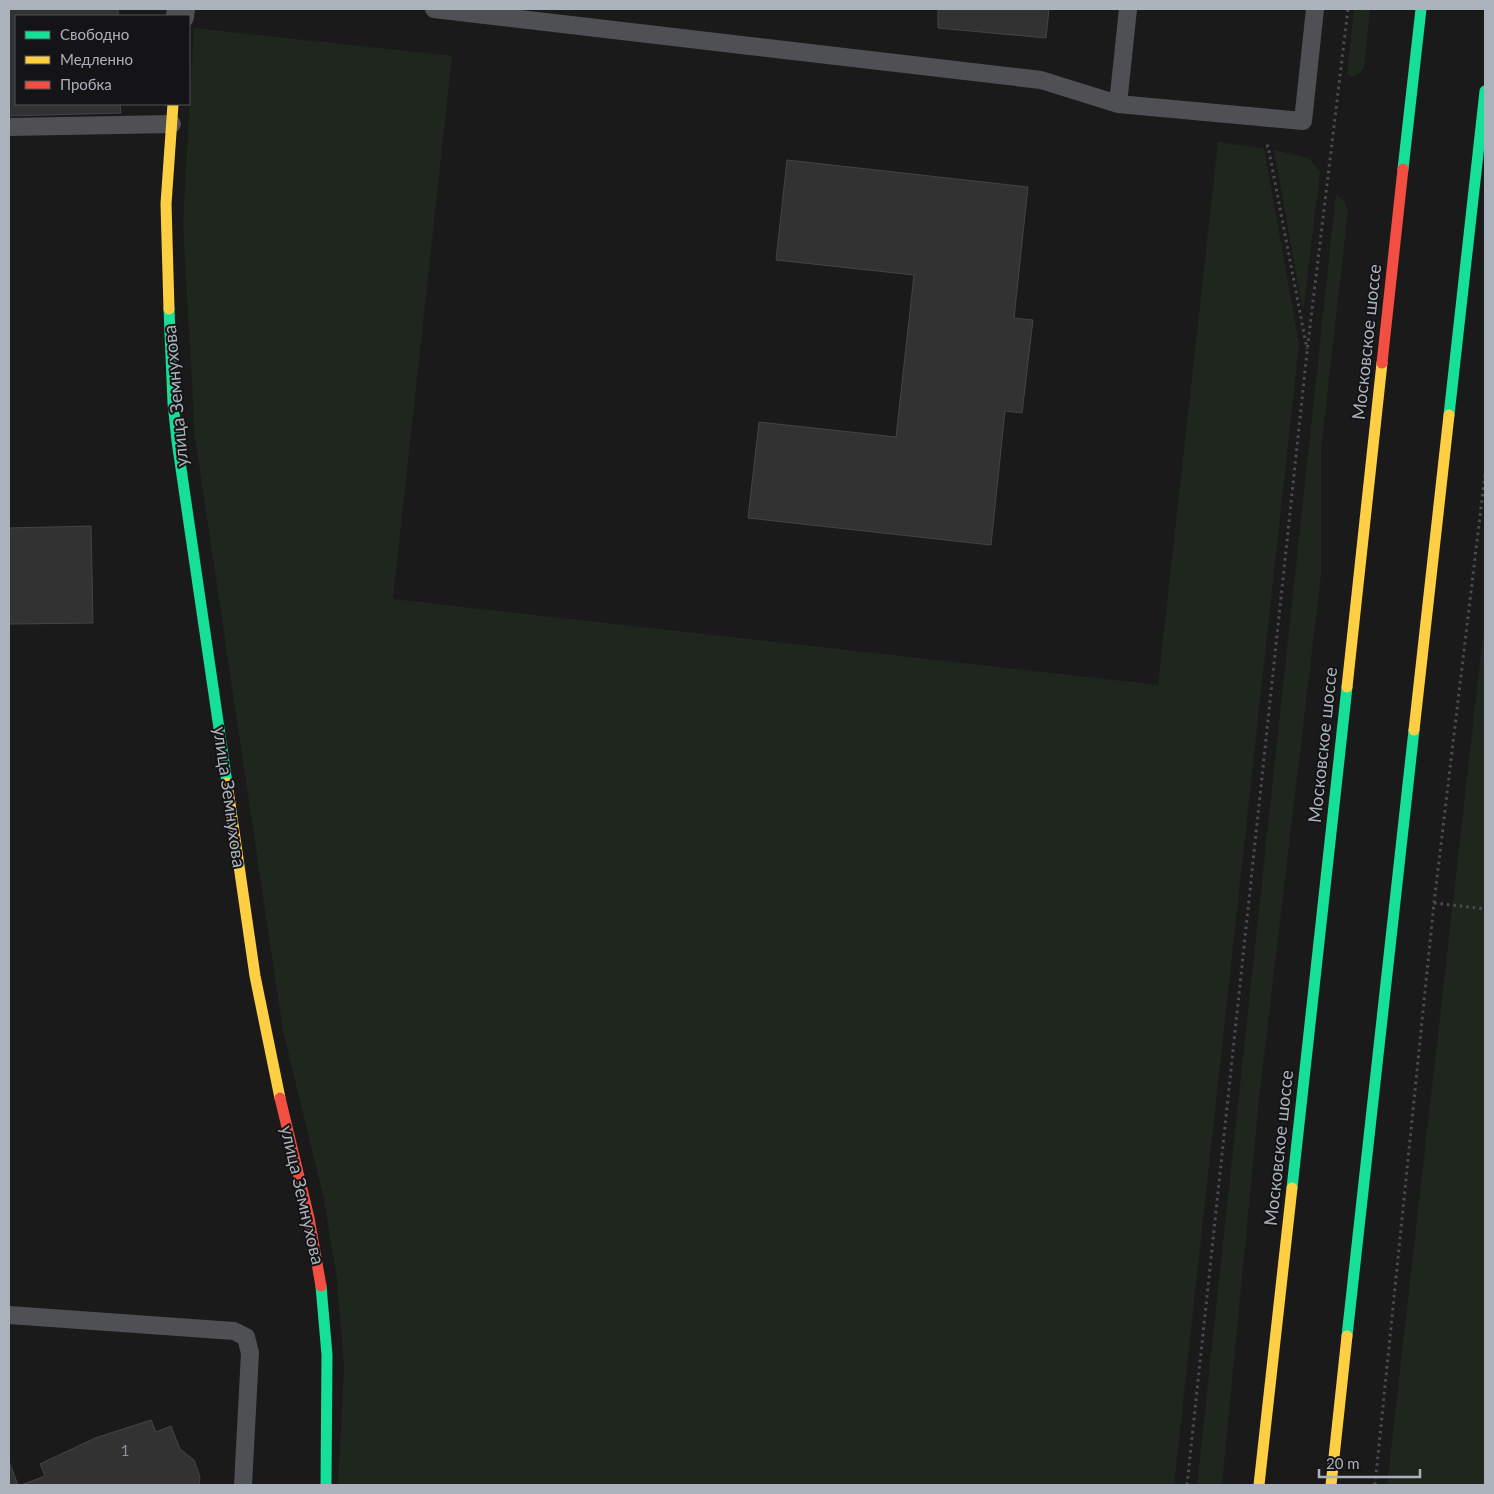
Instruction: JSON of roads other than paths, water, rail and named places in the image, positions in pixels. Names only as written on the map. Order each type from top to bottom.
[{"type":"main road","name":"Московское шоссе","points":[[1259,1485],[1421,9]]},
{"type":"main road","points":[[1331,1485],[1485,91]]},
{"type":"main road","name":"улица Земнухова","points":[[173,105],[166,204],[166,243],[173,403],[177,442],[255,976],[270,1050],[306,1201],[320,1275],[329,1370],[326,1485]]},
{"type":"lane","points":[[434,9],[1041,80],[1118,104],[1303,121],[1315,9]]},
{"type":"lane","points":[[1118,104],[1128,9]]},
{"type":"lane","points":[[9,127],[172,124]]},
{"type":"lane","points":[[9,1315],[234,1331],[246,1337],[250,1353],[244,1485]]}]
